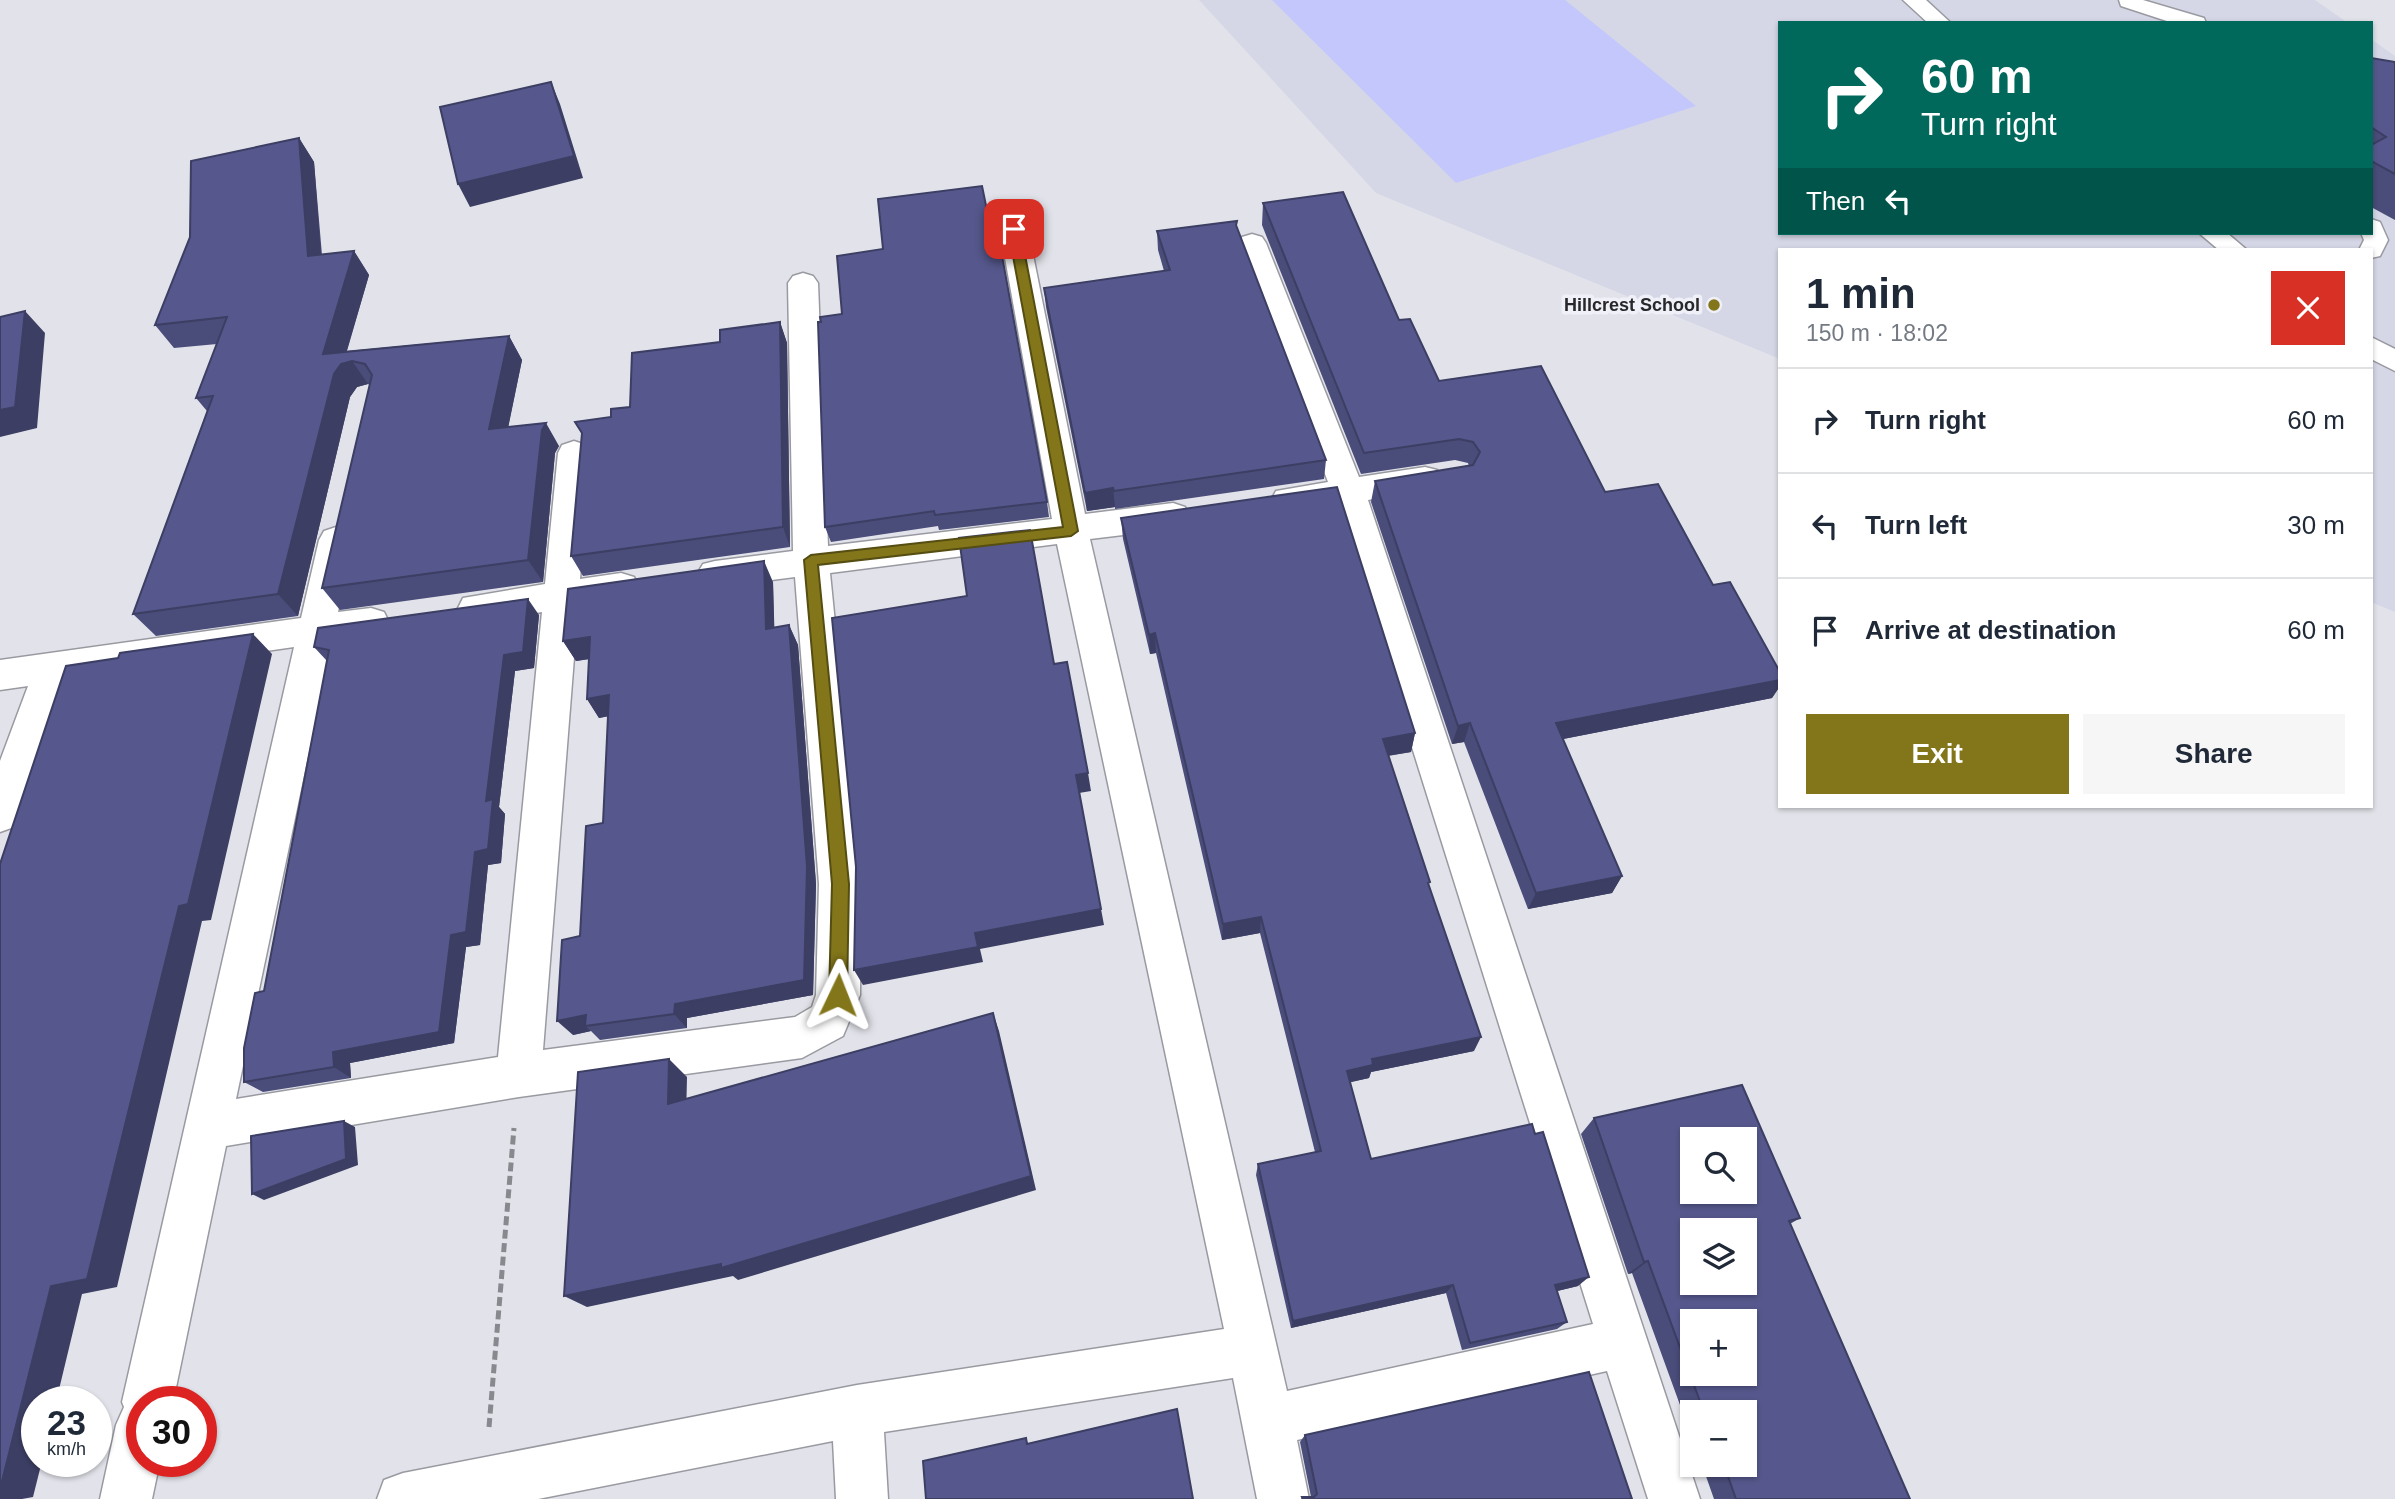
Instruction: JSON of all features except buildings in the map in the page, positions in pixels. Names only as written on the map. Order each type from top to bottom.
[{"type":"street","points":[[1014,229],[1071,531],[1253,1350],[1283,1499]]},
{"type":"street","points":[[1252,243],[1348,491],[1674,1499]]},
{"type":"street","points":[[207,1126],[519,1075],[802,1037],[828,1021],[838,995],[840,884],[811,560],[803,283]]},
{"type":"street","points":[[519,1075],[574,453]]},
{"type":"street","points":[[1251,505],[1455,475]]},
{"type":"street","points":[[150,1386],[344,507]]},
{"type":"street","points":[[447,611],[811,560],[1071,531],[1209,511]]},
{"type":"street","points":[[0,675],[407,617]]},
{"type":"street","points":[[0,815],[52,667]]},
{"type":"street","points":[[1267,1421],[1624,1342]]},
{"type":"street","points":[[403,1499],[483,1491],[857,1411],[1253,1350]]},
{"type":"street","points":[[857,1411],[862,1499]]},
{"type":"street","points":[[126,1499],[131,1477]]},
{"type":"lane","points":[[1913,0],[1939,21]]},
{"type":"lane","points":[[2128,2],[2190,21]]},
{"type":"lane","points":[[2214,235],[2232,248]]},
{"type":"lane","points":[[2373,347],[2395,362]]},
{"type":"path","points":[[483,1491],[519,1075]]},
{"type":"shaded area","name":"Hillcrest School","points":[[1199,0],[2315,0],[2345,21],[1778,21],[1778,235],[2373,235],[2373,40],[2395,56],[2395,612],[2373,603],[2373,248],[1778,248],[1778,358],[1376,193]]},
{"type":"shaded area","points":[[1272,0],[1565,0],[1696,106],[1456,183]]},
{"type":"place","name":"Hillcrest School","points":[[1714,305]]},
{"type":"route","points":[[838,995],[840,884],[811,560],[1071,531],[1014,229]]}]
